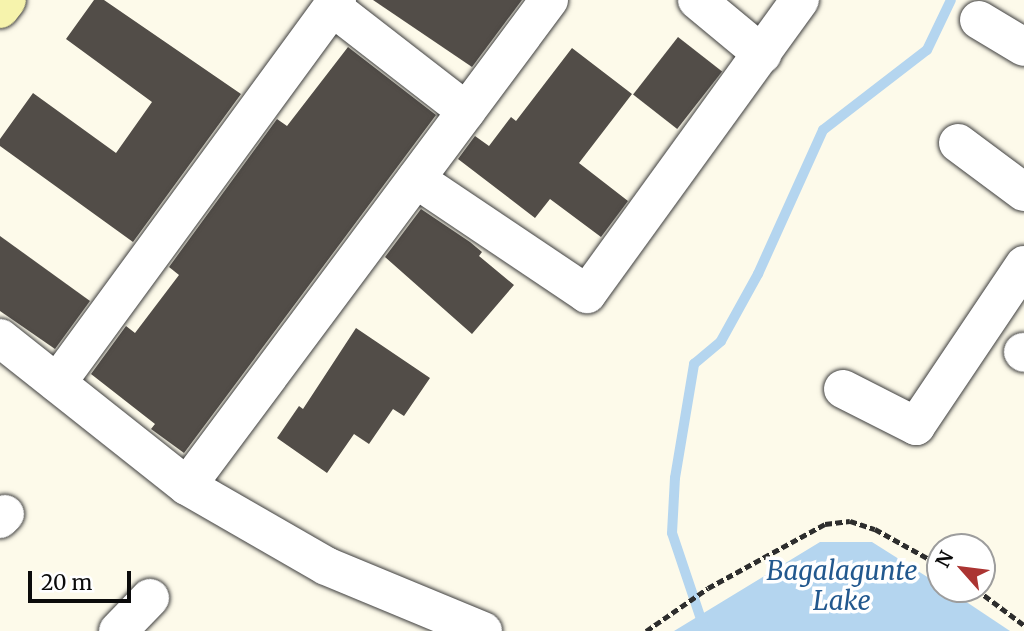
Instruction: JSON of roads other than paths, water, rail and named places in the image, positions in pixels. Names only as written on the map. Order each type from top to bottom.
[{"type":"street","points":[[0,9],[7,0]]},
{"type":"street","points":[[187,486],[549,0]]},
{"type":"street","points":[[697,0],[762,54]]},
{"type":"street","points":[[415,178],[587,294],[800,0]]},
{"type":"street","points":[[57,383],[335,3],[466,111]]},
{"type":"street","points":[[979,20],[1024,47]]},
{"type":"street","points":[[958,143],[1024,192]]},
{"type":"street","points":[[843,389],[916,426],[1024,265]]},
{"type":"street","points":[[0,338],[187,486],[326,566],[483,631]]},
{"type":"street","points":[[118,631],[150,598]]},
{"type":"water","name":"Bagalagunte Lake","points":[[820,542],[872,542],[926,576],[926,603],[968,603],[1010,631],[674,631]]},
{"type":"waterway","points":[[705,631],[672,533],[675,478],[694,364],[721,341],[758,274],[823,130],[927,50],[951,0]]}]
